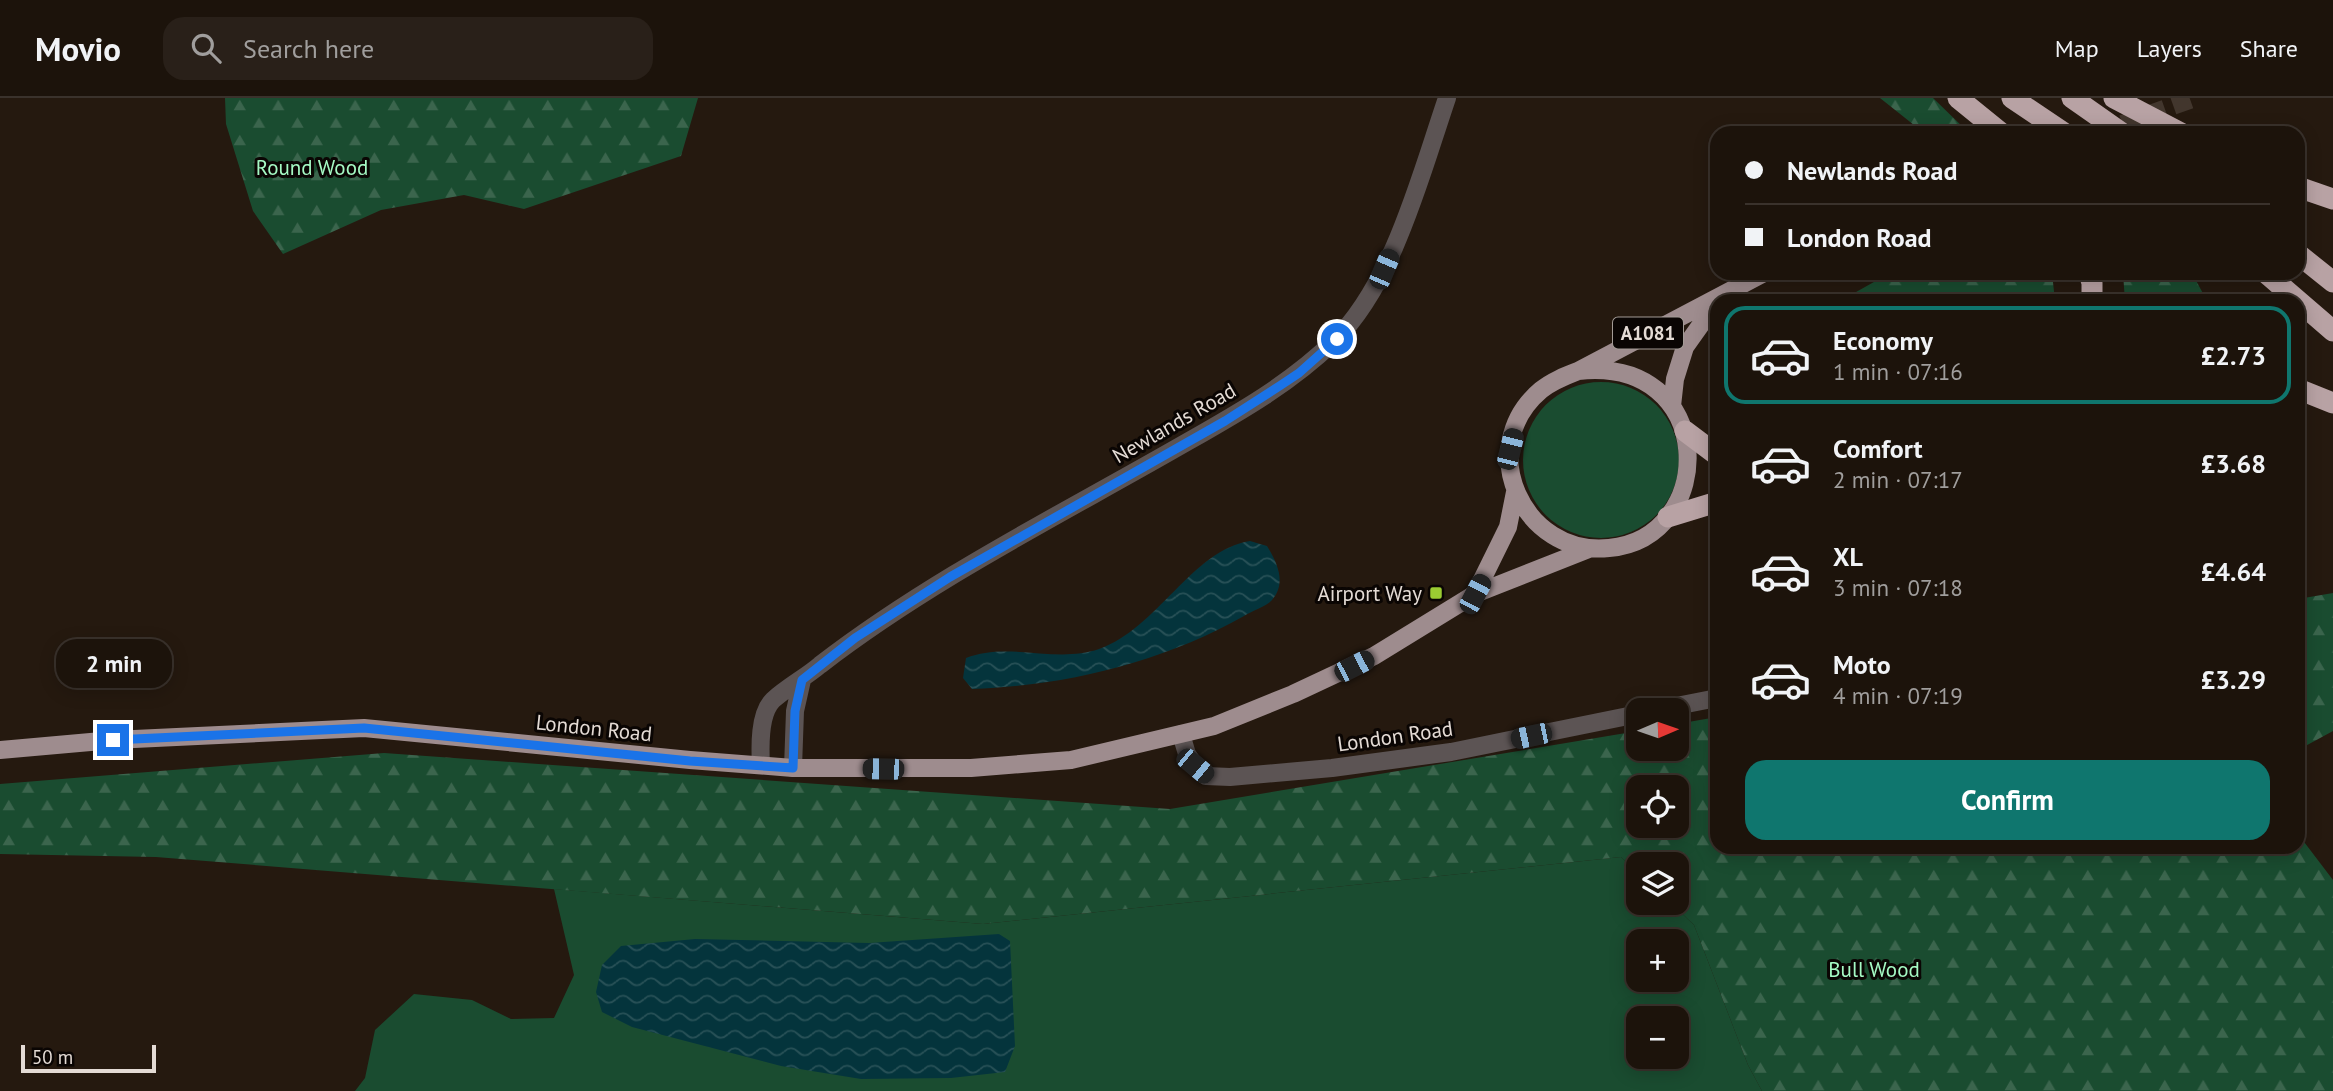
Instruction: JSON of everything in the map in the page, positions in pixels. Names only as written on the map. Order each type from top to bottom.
[{"type":"highway","points":[[1958,98],[1992,126]]},
{"type":"highway","points":[[2012,98],[2054,126]]},
{"type":"highway","points":[[2072,98],[2112,126]]},
{"type":"highway","points":[[2114,98],[2168,126]]},
{"type":"highway","points":[[2305,189],[2333,199]]},
{"type":"highway","points":[[2305,260],[2333,282]]},
{"type":"highway","points":[[2274,280],[2290,294]]},
{"type":"highway","points":[[2305,307],[2333,331]]},
{"type":"highway","points":[[2305,392],[2333,403]]},
{"type":"highway","points":[[1685,431],[1710,449]]},
{"type":"highway","points":[[1668,517],[1710,504]]},
{"type":"main road","name":"A1081","points":[[1728,294],[1752,280]]},
{"type":"main road","name":"A1081","points":[[1578,371],[1636,339],[1710,304]]},
{"type":"main road","name":"A1081","points":[[1672,406],[1675,379],[1685,347],[1710,311]]},
{"type":"main road","points":[[1578,371],[1621,371],[1640,379],[1658,391],[1672,406],[1685,431],[1689,461],[1683,491],[1668,517],[1651,532],[1632,543],[1589,549],[1565,543],[1544,530],[1527,513],[1515,492],[1510,471],[1510,449],[1515,427],[1525,407],[1540,391],[1558,379],[1578,371]]},
{"type":"main road","points":[[1475,594],[1508,527],[1515,492]]},
{"type":"main road","name":"London Road","points":[[0,750],[113,740],[364,728],[793,768],[883,769],[1018,765],[1071,760],[1214,726],[1334,676],[1374,656],[1475,594],[1589,549]]},
{"type":"street","name":"Newlands Road","points":[[761,765],[762,725],[771,701],[855,638],[950,577],[1225,421],[1299,373],[1337,339],[1364,304],[1384,269],[1447,98]]},
{"type":"street","points":[[793,768],[795,711],[802,680]]},
{"type":"street","points":[[1689,704],[1710,699]]},
{"type":"street","name":"London Road","points":[[1181,734],[1187,754],[1206,776],[1230,777],[1332,768],[1451,752],[1626,716]]},
{"type":"green space","name":"Round Wood","points":[[225,98],[698,98],[681,156],[524,209],[464,195],[381,210],[283,254],[253,211],[226,124]]},
{"type":"green space","points":[[1880,98],[1933,98],[1962,126],[1915,126]]},
{"type":"green space","points":[[1878,280],[2053,280],[2054,294],[1852,294]]},
{"type":"green space","points":[[2124,280],[2196,280],[2203,294],[2124,294]]},
{"type":"green space","points":[[1601,382],[1631,388],[1656,405],[1673,430],[1679,460],[1673,490],[1656,515],[1631,532],[1601,538],[1571,532],[1546,515],[1529,490],[1523,460],[1529,430],[1546,405],[1571,388]]},
{"type":"green space","points":[[2333,593],[2333,731],[2305,746],[2305,598]]},
{"type":"green space","name":"Bull Wood","points":[[1710,718],[1710,854],[2305,854],[2305,843],[2333,880],[2333,1091],[1762,1091],[1748,1065],[1694,925],[1684,915],[1689,915],[1689,852],[1626,852],[1626,862],[1621,857],[983,924],[156,857],[0,854],[0,784],[384,753],[1170,809],[1626,733],[1626,761],[1689,761],[1689,722]]},
{"type":"green space","points":[[1621,857],[1626,862],[1626,915],[1684,915],[1694,925],[1748,1065],[1762,1091],[355,1091],[365,1078],[375,1030],[414,994],[472,1000],[511,1019],[554,1018],[574,975],[554,889],[983,924]]},
{"type":"water","points":[[1250,541],[1267,546],[1274,559],[1280,580],[1277,593],[1266,605],[1213,632],[1147,659],[1078,677],[972,689],[963,678],[966,658],[982,653],[1083,653],[1120,639],[1139,625],[1210,559],[1229,547]]},
{"type":"water","points":[[999,934],[1010,941],[1015,1046],[1005,1072],[951,1078],[861,1079],[781,1066],[632,1027],[602,1012],[596,992],[602,965],[621,946],[695,939],[869,943]]},
{"type":"tunnel","points":[[2117,126],[2195,98]]},
{"type":"place","name":"Airport Way","points":[[1436,593]]},
{"type":"route","points":[[113,740],[364,728],[690,761],[793,768],[795,711],[802,680],[855,638],[950,577],[1225,421],[1299,373],[1337,339]]}]
